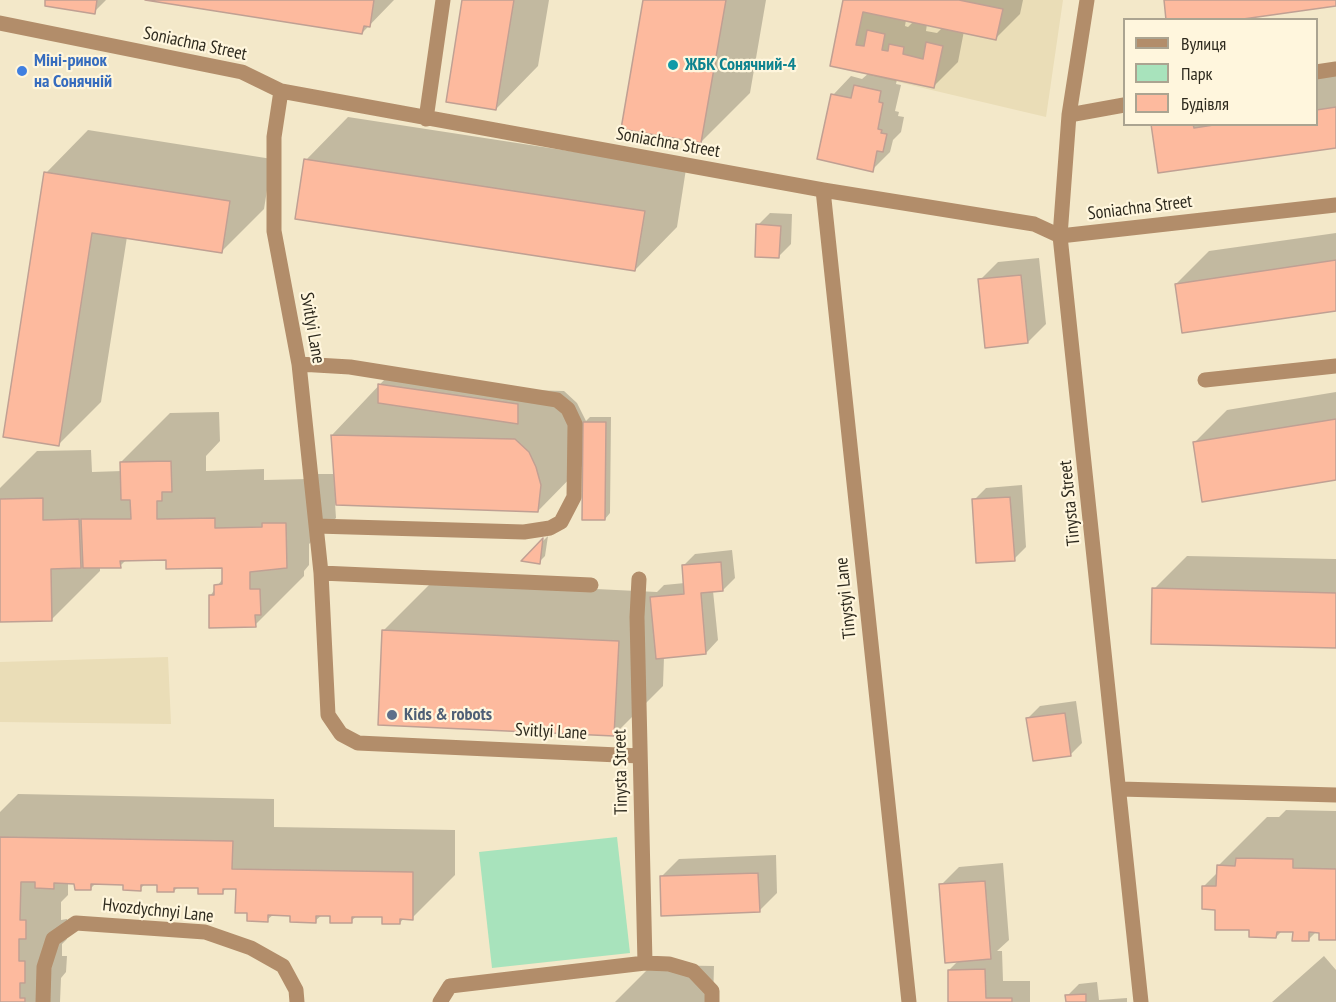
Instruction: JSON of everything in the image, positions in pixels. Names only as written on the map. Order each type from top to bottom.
[{"type":"street","points":[[426,119],[443,0]]},
{"type":"street","name":"Tinysta Street","points":[[1087,0],[1069,115],[1060,236],[1141,1002]]},
{"type":"street","name":"Soniachna Street","points":[[0,23],[242,72],[281,91],[823,190],[1034,224],[1060,236],[1336,205]]},
{"type":"street","points":[[1318,72],[1336,69]]},
{"type":"street","name":"Svitlyi Lane","points":[[281,91],[274,137],[274,231],[299,364],[321,573],[328,715],[341,734],[358,743],[640,756]]},
{"type":"street","points":[[1069,115],[1123,105]]},
{"type":"street","name":"Tinystyi Lane","points":[[823,190],[909,1002]]},
{"type":"street","points":[[299,364],[350,367],[557,400],[568,409],[575,424],[574,497],[561,522],[550,528],[524,532],[316,526]]},
{"type":"street","points":[[1205,380],[1336,366]]},
{"type":"street","points":[[321,573],[591,585]]},
{"type":"street","name":"Tinysta Street","points":[[639,579],[637,617],[645,963]]},
{"type":"street","points":[[1120,789],[1336,795]]},
{"type":"street","name":"Hvozdychnyi Lane","points":[[43,1002],[44,967],[53,939],[76,923],[206,932],[251,948],[283,966],[296,990],[297,1002]]},
{"type":"street","points":[[440,1002],[450,986],[645,963],[669,964],[693,971],[712,991],[712,1002]]},
{"type":"shaded area","points":[[843,0],[1063,0],[1046,117],[830,66]]},
{"type":"shaded area","points":[[168,657],[171,724],[0,722],[0,662]]},
{"type":"green space","points":[[617,837],[630,953],[492,968],[479,852]]},
{"type":"building","points":[[45,0],[97,0],[95,14],[45,6]]},
{"type":"building","points":[[145,0],[374,0],[370,27],[364,26],[362,34]]},
{"type":"building","points":[[462,0],[514,0],[496,110],[446,102]]},
{"type":"building","name":"ЖБК Сонячний-4","points":[[643,0],[726,0],[701,143],[621,129]]},
{"type":"building","points":[[843,0],[959,0],[1003,9],[996,40],[863,12],[856,45],[864,46],[867,30],[885,34],[882,50],[888,51],[889,44],[904,47],[903,54],[923,59],[926,42],[943,46],[934,88],[830,66]]},
{"type":"building","points":[[1164,0],[1336,0],[1336,6],[1250,18],[1166,18]]},
{"type":"building","points":[[854,85],[881,91],[879,102],[883,103],[878,129],[882,130],[881,133],[887,134],[883,152],[877,151],[873,172],[817,159],[831,94],[851,98]]},
{"type":"building","points":[[1336,107],[1336,148],[1158,173],[1151,126],[1194,126],[1194,128],[1318,126],[1318,110]]},
{"type":"building","points":[[304,159],[645,211],[635,271],[295,219]]},
{"type":"building","points":[[44,172],[230,201],[222,253],[92,233],[59,446],[3,437]]},
{"type":"building","points":[[756,224],[781,226],[779,258],[755,257]]},
{"type":"building","points":[[1336,260],[1336,311],[1182,333],[1175,284]]},
{"type":"building","points":[[1021,275],[1028,343],[985,348],[978,279]]},
{"type":"building","points":[[378,384],[518,404],[518,424],[378,403]]},
{"type":"building","points":[[1336,419],[1336,480],[1202,502],[1193,442]]},
{"type":"building","points":[[583,422],[606,422],[605,520],[582,520]]},
{"type":"building","points":[[331,435],[515,439],[529,452],[536,467],[541,485],[538,512],[336,505]]},
{"type":"building","points":[[171,461],[172,492],[162,492],[162,501],[157,501],[157,519],[215,518],[215,528],[262,527],[262,523],[286,523],[287,568],[250,572],[250,589],[260,589],[261,615],[255,615],[256,627],[209,628],[209,595],[214,595],[214,585],[222,584],[222,568],[166,569],[166,560],[120,561],[121,568],[83,568],[81,519],[131,519],[130,500],[121,500],[120,462]]},
{"type":"building","points":[[1010,497],[1015,561],[976,563],[972,499]]},
{"type":"building","points":[[43,498],[43,520],[79,519],[81,568],[51,569],[52,621],[0,622],[0,499]]},
{"type":"building","points":[[543,538],[540,564],[521,561]]},
{"type":"building","points":[[721,562],[723,591],[701,593],[706,654],[656,659],[650,597],[684,594],[682,565]]},
{"type":"building","points":[[1152,588],[1336,593],[1336,648],[1151,644]]},
{"type":"building","points":[[382,630],[619,641],[614,736],[378,725]]},
{"type":"building","points":[[1065,713],[1071,756],[1033,761],[1026,718]]},
{"type":"building","points":[[0,837],[233,841],[232,869],[413,872],[413,920],[400,919],[400,924],[382,924],[382,917],[352,917],[352,923],[330,923],[330,916],[316,916],[316,923],[290,922],[290,916],[268,915],[268,922],[247,921],[247,913],[235,913],[236,889],[223,889],[223,894],[198,894],[198,888],[174,888],[174,892],[157,892],[157,885],[141,885],[141,891],[123,890],[123,885],[91,884],[91,890],[75,890],[74,884],[54,883],[54,889],[35,888],[35,882],[21,882],[20,920],[26,920],[26,939],[19,939],[19,961],[25,961],[25,983],[20,983],[20,998],[25,998],[25,1002],[0,1002]]},
{"type":"building","points":[[1236,858],[1293,859],[1293,868],[1336,869],[1336,940],[1319,940],[1319,933],[1309,932],[1309,941],[1292,941],[1293,932],[1277,932],[1276,938],[1249,937],[1249,930],[1215,930],[1215,910],[1202,909],[1202,886],[1216,886],[1217,865],[1235,866]]},
{"type":"building","points":[[758,873],[760,912],[661,916],[660,876]]},
{"type":"building","points":[[985,881],[991,959],[945,963],[939,884]]},
{"type":"building","points":[[985,969],[986,998],[1012,998],[1012,1002],[948,1002],[948,970]]},
{"type":"building","points":[[1086,994],[1086,1002],[1066,1002],[1065,995]]},
{"type":"place","name":"ЖБК Сонячний-4","points":[[673,65]]},
{"type":"place","name":"Міні-ринок на Сонячній","points":[[22,71]]},
{"type":"place","name":"Kids & robots","points":[[392,715]]}]
